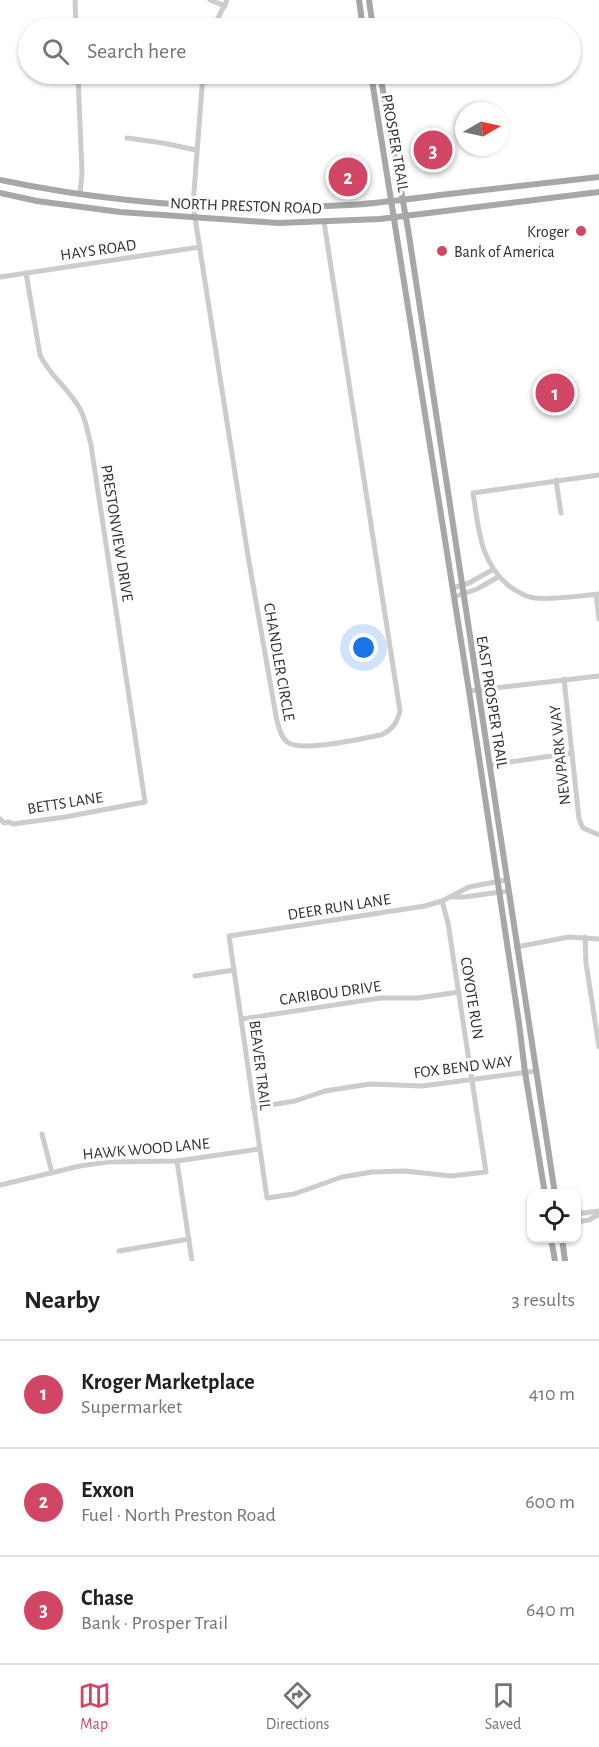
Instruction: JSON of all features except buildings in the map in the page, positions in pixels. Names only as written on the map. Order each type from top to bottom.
[{"type":"main road","points":[[359,0],[362,18]]},
{"type":"main road","points":[[369,0],[372,18]]},
{"type":"main road","name":"PROSPER TRAIL","points":[[373,84],[395,216]]},
{"type":"main road","name":"PROSPER TRAIL","points":[[382,84],[405,215]]},
{"type":"main road","name":"NORTH PRESTON ROAD","points":[[0,180],[80,194],[193,205],[307,207],[402,200],[599,177]]},
{"type":"main road","name":"NORTH PRESTON ROAD","points":[[0,193],[99,209],[278,223],[395,216],[599,192]]},
{"type":"main road","name":"EAST PROSPER TRAIL","points":[[405,215],[554,1189]]},
{"type":"main road","name":"EAST PROSPER TRAIL","points":[[395,216],[544,1189]]},
{"type":"main road","points":[[417,358],[427,357]]},
{"type":"main road","points":[[552,1243],[555,1261]]},
{"type":"main road","points":[[563,1243],[565,1261]]},
{"type":"street","points":[[75,0],[76,18]]},
{"type":"street","points":[[210,0],[226,3],[218,18]]},
{"type":"street","points":[[78,84],[82,169],[80,194]]},
{"type":"street","name":"CHANDLER CIRCLE","points":[[202,84],[193,205],[248,556],[278,728],[288,742],[303,747],[381,735],[396,723],[400,711],[324,222]]},
{"type":"street","points":[[127,138],[196,150]]},
{"type":"street","name":"HAYS ROAD","points":[[0,277],[200,247]]},
{"type":"street","name":"PRESTONVIEW DRIVE","points":[[26,273],[40,355],[45,366],[69,392],[82,411],[91,445],[145,802],[136,804]]},
{"type":"street","points":[[599,475],[473,493],[481,543],[492,570],[498,577],[514,590],[531,598],[598,594],[599,619]]},
{"type":"street","points":[[556,480],[561,513]]},
{"type":"street","points":[[453,588],[492,570]]},
{"type":"street","points":[[454,597],[488,585],[498,577]]},
{"type":"street","points":[[469,691],[599,676]]},
{"type":"street","name":"NEWPARK WAY","points":[[564,679],[579,819],[584,828],[599,835]]},
{"type":"street","points":[[489,765],[572,753]]},
{"type":"street","name":"BETTS LANE","points":[[0,819],[4,823],[13,824],[136,804]]},
{"type":"street","name":"DEER RUN LANE","points":[[229,936],[405,909],[442,901],[469,887],[506,880]]},
{"type":"street","name":"DEER RUN LANE","points":[[452,897],[508,891]]},
{"type":"street","name":"COYOTE RUN","points":[[267,1198],[294,1194],[342,1177],[372,1172],[405,1171],[451,1176],[486,1172],[448,923],[442,901]]},
{"type":"street","name":"BEAVER TRAIL","points":[[229,936],[267,1198]]},
{"type":"street","points":[[516,946],[569,937],[599,939]]},
{"type":"street","points":[[585,937],[586,963],[599,1047]]},
{"type":"street","points":[[195,976],[234,970]]},
{"type":"street","name":"CARIBOU DRIVE","points":[[242,1019],[380,998],[418,998],[459,992]]},
{"type":"street","name":"FOX BEND WAY","points":[[253,1108],[295,1101],[325,1090],[370,1083],[422,1086],[536,1071]]},
{"type":"street","points":[[42,1134],[52,1173]]},
{"type":"street","name":"HAWK WOOD LANE","points":[[0,1185],[107,1162],[177,1161],[259,1149]]},
{"type":"street","points":[[177,1161],[192,1261]]},
{"type":"street","points":[[581,1214],[599,1212]]},
{"type":"street","points":[[581,1221],[594,1218],[599,1212]]},
{"type":"street","points":[[119,1251],[189,1239]]},
{"type":"place","name":"Chase","points":[[433,150]]},
{"type":"place","name":"Exxon","points":[[348,177]]},
{"type":"place","name":"Kroger","points":[[581,231]]},
{"type":"place","name":"Bank of America","points":[[442,251]]},
{"type":"place","name":"Kroger Marketplace","points":[[555,393]]}]
